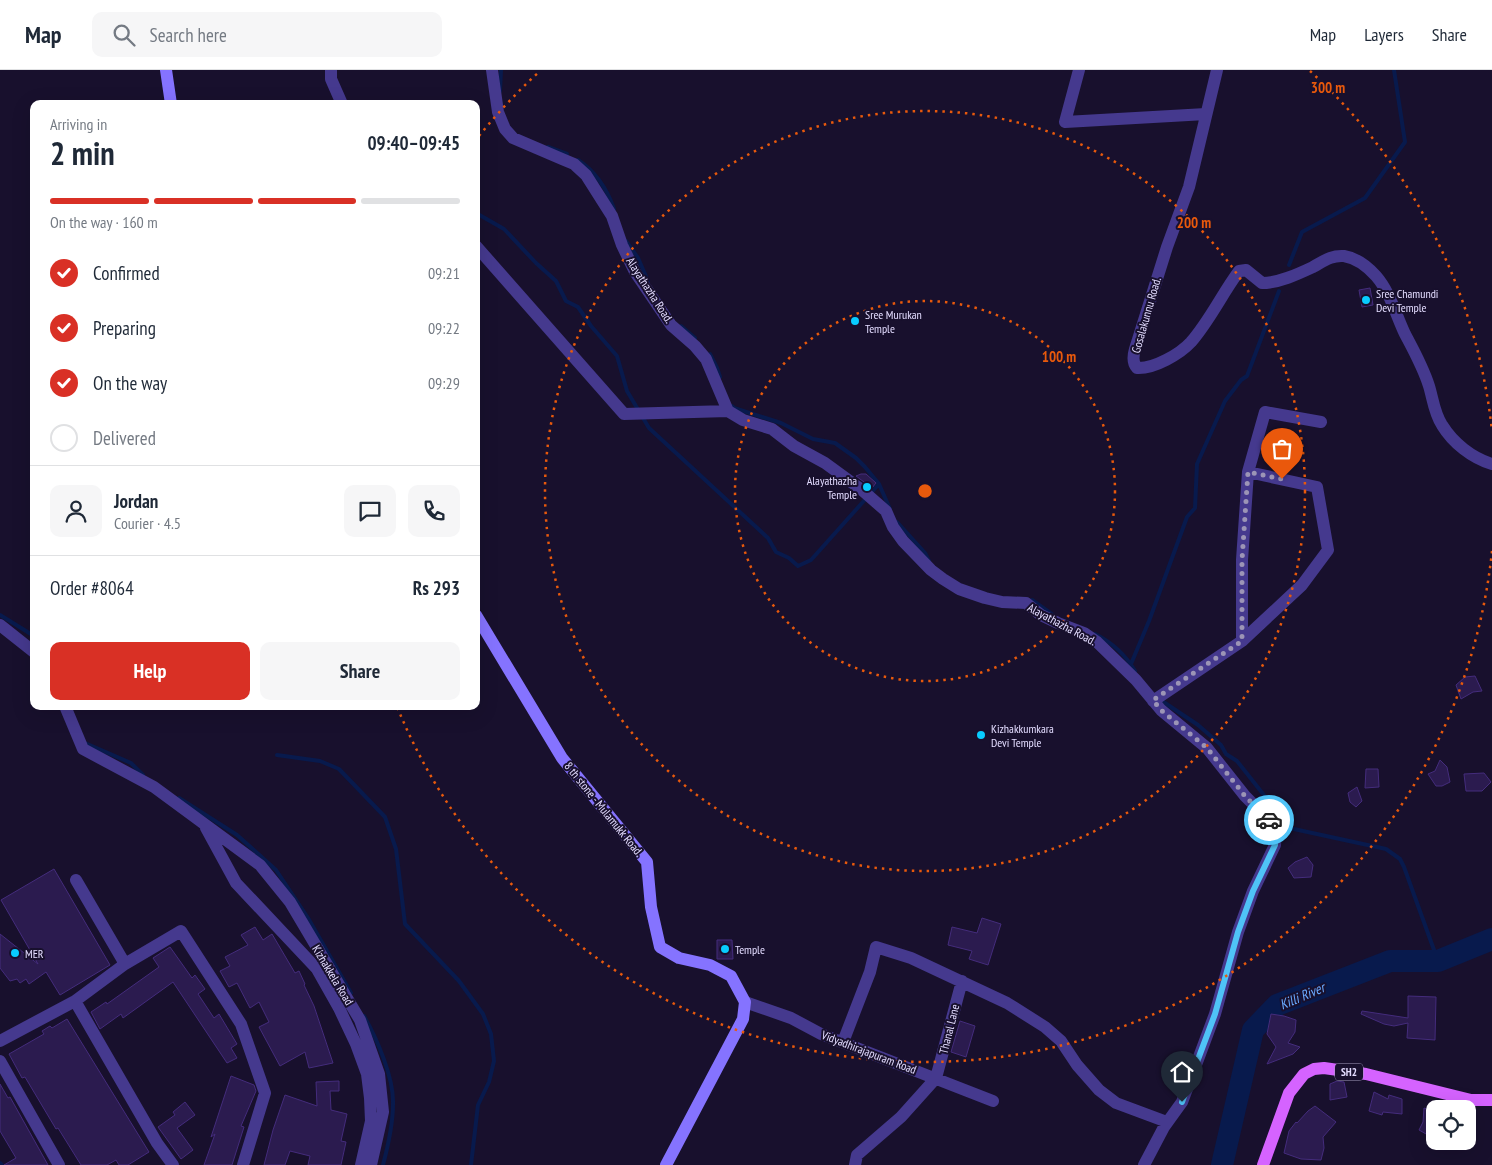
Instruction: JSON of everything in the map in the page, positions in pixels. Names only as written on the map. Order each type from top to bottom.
[{"type":"main road","points":[[166,70],[170,100]]},
{"type":"main road","name":"8 th stone - Mulamukk Road.","points":[[480,622],[562,758],[647,862],[651,907],[660,947],[679,958],[710,965],[731,976],[745,1002]]},
{"type":"main road","points":[[666,1165],[743,1019],[745,1002]]},
{"type":"main road","name":"SH2","points":[[1264,1165],[1289,1093],[1304,1074],[1314,1069],[1324,1068],[1366,1074],[1471,1100],[1492,1100]]},
{"type":"street","points":[[330,70],[330,78],[340,100]]},
{"type":"street","name":"Alayathazha Road.","points":[[492,70],[498,112],[506,129],[513,138],[568,162],[586,175],[612,216],[622,245],[635,272],[671,325],[695,346],[706,359],[728,411],[743,420],[772,429],[794,446],[825,463],[868,495],[886,510],[893,527],[903,541],[942,580],[959,589],[985,598],[1002,602],[1026,603],[1041,615],[1084,633],[1097,642],[1136,680],[1161,710],[1207,748],[1245,796],[1273,824],[1276,833],[1275,845],[1253,891],[1238,932],[1215,1014],[1193,1074],[1182,1102],[1168,1122],[1144,1165]]},
{"type":"street","points":[[1079,70],[1065,122],[1206,114]]},
{"type":"street","name":"Gosalakunnu Road.","points":[[1217,70],[1189,187],[1167,247],[1135,349],[1133,361],[1135,366],[1143,368],[1160,363],[1190,343],[1239,272],[1246,270],[1262,283],[1271,282],[1313,266],[1330,257],[1347,257],[1361,263],[1378,278],[1418,358],[1429,386],[1434,409],[1446,432],[1478,459],[1492,464]]},
{"type":"street","points":[[480,251],[624,414],[728,411]]},
{"type":"street","points":[[1242,641],[1242,560],[1248,472],[1265,412],[1322,422]]},
{"type":"street","points":[[1153,700],[1242,641],[1302,585],[1328,550],[1317,487],[1248,472]]},
{"type":"street","points":[[0,625],[30,649]]},
{"type":"street","name":"Kizhakkela Road","points":[[67,710],[83,749],[154,787],[260,865],[290,902],[360,1020],[380,1074],[383,1112],[371,1165]]},
{"type":"street","name":"Kizhakkela Road","points":[[204,824],[236,883],[316,969],[339,1008],[356,1044],[367,1074],[371,1121],[361,1165]]},
{"type":"street","points":[[76,880],[125,964]]},
{"type":"street","points":[[0,1041],[75,1001],[125,964],[181,930],[240,1024],[265,1093],[243,1165]]},
{"type":"street","points":[[843,1042],[870,972],[876,947],[911,958],[1006,1003],[1045,1027],[1060,1041],[1077,1066],[1099,1090],[1116,1103],[1168,1122]]},
{"type":"street","name":"Thanal Lane","points":[[936,1078],[962,981]]},
{"type":"street","points":[[75,1001],[157,1143],[173,1165]]},
{"type":"street","name":"Vidyadhirajapuram Road","points":[[745,1002],[791,1018],[821,1034],[993,1101]]},
{"type":"street","points":[[0,1061],[59,1165]]},
{"type":"street","points":[[855,1165],[856,1155],[901,1116],[936,1078]]},
{"type":"building","name":"Sree Chamundi Devi Temple","points":[[1370,288],[1373,305],[1362,307],[1359,290]]},
{"type":"building","points":[[866,474],[876,483],[872,488],[856,476]]},
{"type":"building","points":[[1475,676],[1482,691],[1473,692],[1461,699],[1456,685],[1465,677]]},
{"type":"building","points":[[1440,760],[1447,767],[1450,782],[1442,786],[1436,786],[1428,774],[1435,771]]},
{"type":"building","points":[[1366,769],[1378,769],[1379,787],[1365,788]]},
{"type":"building","points":[[1484,773],[1491,782],[1482,791],[1466,791],[1464,774]]},
{"type":"building","points":[[1357,787],[1362,801],[1356,807],[1350,802],[1348,793]]},
{"type":"building","points":[[1307,857],[1313,865],[1311,877],[1294,878],[1288,868],[1295,862]]},
{"type":"building","points":[[54,869],[110,965],[60,995],[46,972],[29,984],[26,979],[20,983],[17,979],[10,981],[0,968],[0,934],[38,964],[1,900]]},
{"type":"building","points":[[982,918],[1001,924],[988,965],[969,959],[972,951],[948,945],[952,927],[977,933]]},
{"type":"building","points":[[255,927],[263,940],[272,934],[295,973],[299,971],[314,1006],[333,1063],[309,1068],[305,1052],[280,1066],[259,1027],[269,1022],[259,1002],[250,1008],[237,983],[229,987],[220,971],[230,966],[225,957],[248,945],[241,935]]},
{"type":"building","name":"Temple","points":[[717,940],[732,940],[733,959],[717,959]]},
{"type":"building","points":[[170,947],[192,978],[195,975],[205,989],[198,994],[214,1018],[219,1014],[237,1044],[231,1048],[237,1058],[227,1063],[173,982],[123,1018],[121,1014],[100,1029],[91,1012],[106,1002],[107,1004],[159,967],[153,958]]},
{"type":"building","points":[[1408,996],[1436,997],[1435,1040],[1407,1038],[1408,1023],[1394,1026],[1384,1024],[1361,1014],[1362,1011],[1408,1018]]},
{"type":"building","points":[[1271,1014],[1296,1020],[1295,1032],[1288,1043],[1300,1047],[1293,1054],[1267,1064],[1276,1047],[1267,1034]]},
{"type":"building","points":[[67,1019],[149,1152],[128,1165],[119,1165],[116,1160],[107,1165],[81,1165],[58,1128],[56,1129],[25,1077],[22,1078],[9,1054],[44,1034],[42,1031],[50,1026],[52,1028]]},
{"type":"building","points":[[960,1021],[975,1026],[966,1057],[951,1052]]},
{"type":"building","points":[[231,1076],[254,1085],[256,1091],[241,1126],[244,1127],[232,1165],[204,1165],[215,1134],[211,1137]]},
{"type":"building","points":[[339,1081],[339,1091],[330,1091],[331,1110],[347,1114],[341,1141],[346,1142],[341,1165],[308,1165],[310,1156],[290,1151],[285,1165],[264,1165],[285,1095],[317,1106],[316,1082]]},
{"type":"building","points":[[1337,1081],[1344,1082],[1347,1097],[1330,1100],[1330,1084]]},
{"type":"building","points":[[0,1084],[8,1098],[10,1097],[48,1165],[4,1165],[16,1158],[0,1131]]},
{"type":"building","points":[[1374,1092],[1388,1099],[1389,1095],[1402,1099],[1402,1114],[1383,1112],[1382,1115],[1369,1111]]},
{"type":"building","points":[[185,1102],[195,1115],[177,1128],[193,1150],[181,1159],[158,1127],[175,1115],[173,1112]]},
{"type":"building","points":[[1315,1106],[1336,1122],[1323,1137],[1324,1148],[1321,1160],[1301,1159],[1284,1153],[1289,1131],[1296,1122]]},
{"type":"building","points":[[1424,1108],[1426,1109],[1426,1134],[1419,1130],[1423,1122]]},
{"type":"waterway","points":[[500,91],[501,70]]},
{"type":"waterway","points":[[1289,265],[1302,232],[1365,198],[1405,142],[1394,70]]},
{"type":"waterway","points":[[548,147],[567,154]]},
{"type":"waterway","points":[[578,160],[600,182],[614,209]]},
{"type":"waterway","points":[[480,215],[504,229],[556,281],[566,301],[578,307],[591,326],[617,356],[627,391],[649,428],[768,538],[776,552],[789,558],[798,566],[811,560],[879,484]]},
{"type":"waterway","points":[[626,241],[638,258],[648,281]]},
{"type":"waterway","points":[[1131,664],[1149,621],[1187,517],[1195,508],[1197,464],[1225,401],[1241,380],[1247,376],[1279,291]]},
{"type":"waterway","points":[[681,326],[695,338]]},
{"type":"waterway","points":[[710,354],[720,377]]},
{"type":"waterway","points":[[732,406],[781,423],[813,439],[835,443],[865,467],[879,484],[890,509]]},
{"type":"waterway","points":[[897,522],[925,553],[929,561]]},
{"type":"waterway","points":[[1032,600],[1053,615]]},
{"type":"waterway","points":[[0,615],[30,634]]},
{"type":"waterway","points":[[1095,634],[1118,650],[1135,671]]},
{"type":"waterway","points":[[1159,699],[1198,725],[1221,745],[1226,754],[1237,761],[1271,804],[1278,823]]},
{"type":"waterway","points":[[85,743],[131,763],[143,775]]},
{"type":"waterway","points":[[277,755],[320,761],[339,769],[385,817],[396,849],[405,924],[459,981],[483,1014],[491,1034],[494,1061],[489,1082],[478,1105],[471,1165]]},
{"type":"waterway","points":[[179,798],[237,835],[276,870],[308,918],[351,993]]},
{"type":"waterway","points":[[1280,826],[1386,849],[1400,859],[1438,961]]},
{"type":"waterway","name":"Killi River","points":[[1222,1165],[1253,1030],[1277,1005],[1390,961],[1438,961],[1492,939]]},
{"type":"waterway","points":[[364,1016],[384,1059],[393,1094],[391,1127],[383,1165]]},
{"type":"way so far","points":[[1269,820],[1245,796],[1207,748],[1161,710],[1153,700],[1242,641],[1242,560],[1248,472],[1282,479]]},
{"type":"place","name":"Sree Chamundi Devi Temple","points":[[1366,300]]},
{"type":"place","name":"Sree Murukan Temple","points":[[855,321]]},
{"type":"place","name":"Alayathazha Temple","points":[[867,487]]},
{"type":"place","name":"Kizhakkumkara Devi Temple","points":[[981,735]]},
{"type":"place","name":"Temple","points":[[725,949]]},
{"type":"place","name":"MER","points":[[15,953]]},
{"type":"route","points":[[1182,1102],[1215,1014],[1238,932],[1253,891],[1275,845],[1276,833],[1273,824],[1269,820]]}]
